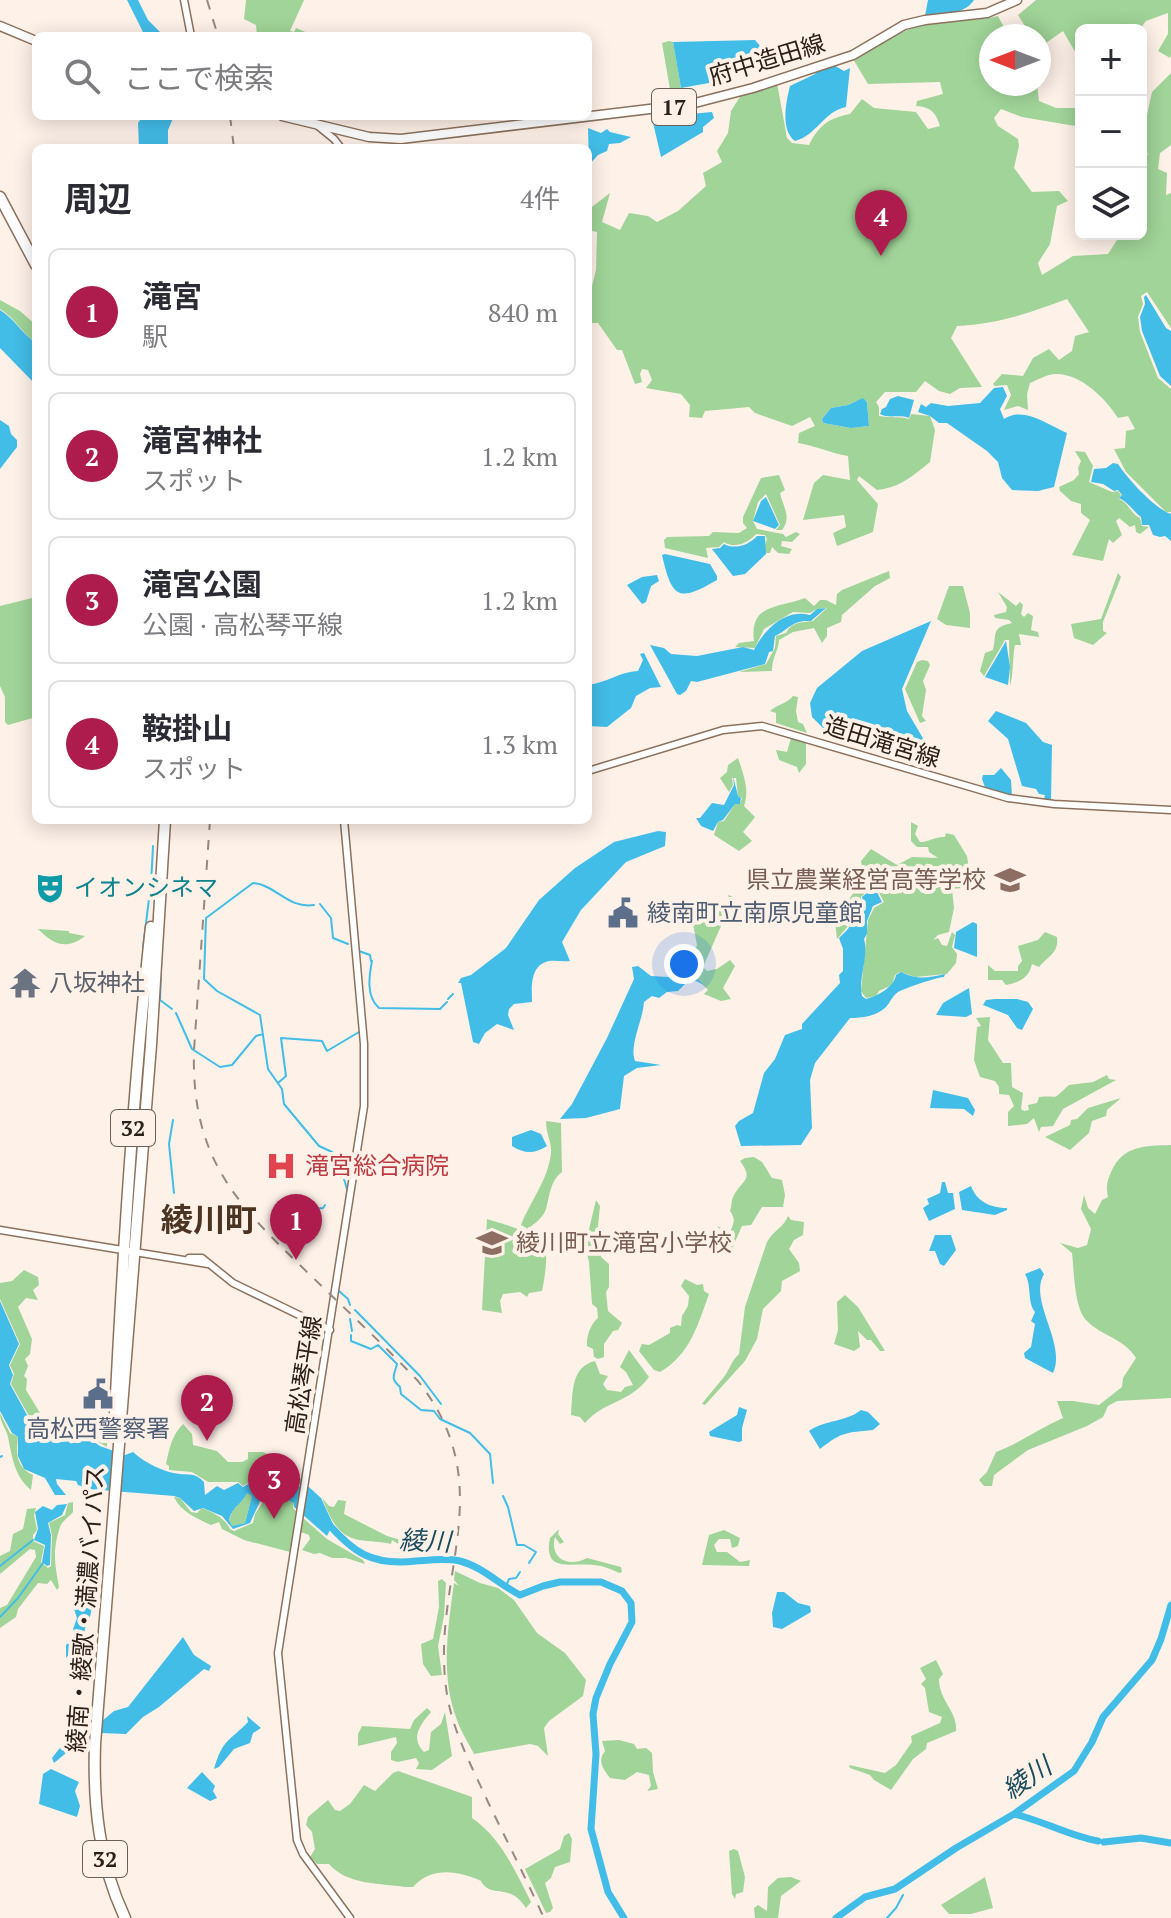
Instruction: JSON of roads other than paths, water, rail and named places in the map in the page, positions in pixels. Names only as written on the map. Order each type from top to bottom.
[{"type":"highway","points":[[0,185],[32,245]]},
{"type":"highway","points":[[0,197],[32,257]]},
{"type":"highway","name":"綾南・綾歌・満濃バイパス","points":[[122,1918],[107,1886],[95,1843],[88,1778],[162,824]]},
{"type":"main road","points":[[184,0],[190,32]]},
{"type":"main road","name":"府中造田線","points":[[592,117],[680,106],[753,88],[853,55],[904,25],[987,13],[1017,0]]},
{"type":"main road","points":[[0,26],[32,39]]},
{"type":"main road","name":"府中造田線","points":[[298,120],[334,133],[380,139],[415,139],[568,120]]},
{"type":"main road","points":[[334,133],[339,144]]},
{"type":"main road","name":"造田滝宮線","points":[[592,770],[723,730],[762,726],[1008,798],[1054,804],[1171,810]]},
{"type":"main road","name":"高松琴平線","points":[[344,824],[364,1044],[364,1106],[278,1658],[294,1827],[303,1854],[350,1918]]},
{"type":"main road","points":[[0,1230],[208,1264]]},
{"type":"main road","points":[[189,1258],[193,1251]]},
{"type":"main road","points":[[177,1258],[202,1258],[233,1283],[330,1330]]},
{"type":"water","points":[[127,0],[138,0],[148,20],[160,32],[143,32]]},
{"type":"water","points":[[928,0],[974,0],[958,11],[925,16]]},
{"type":"water","points":[[755,40],[761,47],[745,64],[714,76],[709,83],[681,88],[673,42]]},
{"type":"water","points":[[832,64],[844,71],[850,68],[846,107],[832,113],[809,134],[795,141],[786,123],[790,86]]},
{"type":"water","points":[[712,112],[714,118],[703,127],[703,132],[661,157],[651,114],[679,115]]},
{"type":"water","points":[[140,120],[172,120],[168,130],[168,144],[139,144]]},
{"type":"water","points":[[588,128],[601,133],[607,129],[631,137],[609,144],[607,151],[592,162],[592,144],[588,144]]},
{"type":"water","points":[[1146,295],[1171,331],[1171,386],[1160,376],[1142,331],[1140,317]]},
{"type":"water","points":[[0,310],[32,339],[32,381],[0,348]]},
{"type":"water","points":[[1003,387],[1007,396],[1000,409],[1004,419],[1028,416],[1067,433],[1054,487],[1038,491],[1012,490],[1002,478],[998,462],[987,451],[947,423],[939,423],[918,412],[921,404],[926,407],[931,403],[948,406],[980,403],[994,388]]},
{"type":"water","points":[[898,396],[914,400],[909,418],[880,414],[890,399]]},
{"type":"water","points":[[863,398],[867,402],[869,426],[851,428],[823,423],[822,419],[831,408]]},
{"type":"water","points":[[0,420],[9,426],[17,440],[17,447],[0,469]]},
{"type":"water","points":[[1113,463],[1118,464],[1150,500],[1171,514],[1171,541],[1165,536],[1153,535],[1149,525],[1142,525],[1141,517],[1119,498],[1122,495],[1118,490],[1091,482],[1094,469],[1106,468]]},
{"type":"water","points":[[766,497],[779,525],[775,529],[753,521],[761,501]]},
{"type":"water","points":[[757,536],[765,536],[766,554],[745,574],[733,576],[712,549],[724,544],[742,546]]},
{"type":"water","points":[[662,555],[710,564],[717,580],[693,592],[679,592],[669,580]]},
{"type":"water","points":[[657,575],[659,581],[651,586],[646,602],[642,604],[627,585],[642,577]]},
{"type":"water","points":[[826,608],[811,621],[795,623],[775,636],[773,651],[769,652],[765,664],[691,681],[680,695],[650,645],[664,648],[671,654],[697,656],[743,647],[754,650],[769,629],[783,618],[810,615],[817,609]]},
{"type":"water","points":[[931,621],[902,689],[907,711],[924,740],[923,745],[872,744],[823,728],[812,717],[810,703],[817,688],[862,651]]},
{"type":"water","points":[[1006,641],[1010,667],[1008,685],[985,677]]},
{"type":"water","points":[[644,653],[661,687],[650,688],[636,696],[631,708],[607,727],[592,726],[592,684],[638,671],[643,660],[640,654]]},
{"type":"water","points":[[996,711],[1026,723],[1043,742],[1052,745],[1051,800],[1044,799],[1045,795],[1039,794],[1036,789],[1022,786],[1008,739],[988,721]]},
{"type":"water","points":[[1001,768],[1011,780],[1012,796],[986,790],[983,775],[994,775]]},
{"type":"water","points":[[733,776],[741,798],[740,804],[735,804],[713,831],[701,826],[696,818],[700,818],[712,803],[724,805],[734,785]]},
{"type":"water","points":[[658,831],[666,832],[665,846],[626,862],[581,910],[562,942],[570,961],[549,961],[538,967],[533,978],[532,1002],[514,1004],[509,1009],[514,1030],[497,1024],[485,1033],[479,1044],[473,1042],[461,983],[458,983],[461,978],[471,975],[506,948],[539,900],[575,868],[614,842]]},
{"type":"water","points":[[875,873],[880,888],[877,892],[882,902],[873,906],[867,921],[862,996],[866,999],[880,993],[901,972],[917,977],[945,974],[944,977],[898,992],[878,1013],[850,1018],[815,1063],[810,1080],[812,1128],[801,1145],[741,1146],[735,1126],[753,1113],[764,1073],[775,1059],[785,1035],[802,1029],[802,1024],[840,983],[843,949],[839,938],[848,929],[863,901],[862,897],[870,890]]},
{"type":"water","points":[[973,922],[977,924],[977,957],[954,948],[956,932]]},
{"type":"water","points":[[693,955],[695,960],[690,962],[688,971],[704,985],[696,981],[685,984],[678,991],[667,992],[659,998],[652,996],[644,1002],[634,1048],[635,1061],[661,1065],[637,1068],[624,1076],[620,1109],[586,1118],[560,1119],[572,1104],[607,1038],[634,979],[632,967],[638,966],[651,976],[668,977]]},
{"type":"water","points":[[969,988],[972,1014],[966,1017],[936,1015],[943,1003]]},
{"type":"water","points":[[986,1000],[1028,1002],[1033,1009],[1022,1030],[1008,1015],[983,1005]]},
{"type":"water","points":[[933,1090],[968,1098],[975,1110],[973,1116],[964,1109],[930,1108]]},
{"type":"water","points":[[531,1130],[541,1134],[547,1146],[530,1152],[512,1146],[512,1137]]},
{"type":"water","points":[[942,1182],[945,1182],[948,1193],[953,1193],[955,1209],[929,1221],[923,1208],[929,1204],[927,1199],[940,1193]]},
{"type":"water","points":[[971,1186],[985,1203],[1007,1210],[995,1215],[962,1210],[959,1192]]},
{"type":"water","points":[[935,1235],[951,1235],[956,1250],[944,1266],[940,1264],[935,1251],[929,1251]]},
{"type":"water","points":[[1040,1268],[1044,1274],[1040,1285],[1041,1297],[1055,1349],[1053,1373],[1025,1358],[1024,1353],[1031,1347],[1035,1324],[1031,1321],[1035,1312],[1025,1274]]},
{"type":"water","points":[[0,1301],[19,1344],[9,1365],[13,1375],[10,1384],[37,1433],[58,1443],[83,1434],[100,1446],[125,1455],[133,1452],[160,1469],[198,1477],[204,1482],[205,1495],[217,1486],[224,1490],[238,1483],[243,1487],[258,1478],[278,1478],[295,1486],[309,1487],[321,1498],[333,1524],[327,1536],[294,1507],[294,1503],[268,1493],[263,1495],[250,1523],[233,1529],[222,1516],[203,1508],[194,1511],[174,1496],[89,1489],[76,1481],[56,1479],[66,1495],[55,1495],[45,1478],[24,1469],[18,1456],[18,1437],[12,1433],[0,1411]],"holes":[[[247,1493],[252,1496],[245,1523],[232,1526],[229,1520],[233,1512]]]},
{"type":"water","points":[[739,1407],[747,1410],[742,1441],[710,1436],[709,1432],[737,1415]]},
{"type":"water","points":[[861,1410],[868,1412],[880,1424],[873,1430],[840,1436],[820,1449],[809,1431]]},
{"type":"water","points":[[67,1504],[62,1515],[48,1523],[51,1535],[50,1565],[47,1566],[42,1562],[45,1545],[34,1540],[38,1529],[35,1512],[43,1506],[52,1510],[57,1505]]},
{"type":"water","points":[[777,1592],[784,1592],[798,1603],[810,1606],[811,1612],[782,1629],[773,1627],[772,1613]]},
{"type":"water","points":[[91,1598],[84,1637],[66,1658],[66,1645],[77,1635],[73,1629],[77,1618],[73,1606]]},
{"type":"water","points":[[183,1637],[194,1655],[211,1666],[209,1671],[204,1669],[126,1734],[101,1733],[102,1721],[114,1711],[128,1707]]},
{"type":"water","points":[[247,1716],[261,1728],[253,1733],[250,1743],[234,1749],[214,1769],[227,1741],[248,1722]]},
{"type":"water","points":[[84,1726],[83,1744],[77,1744],[54,1763],[52,1758],[74,1730]]},
{"type":"water","points":[[51,1769],[79,1782],[75,1791],[80,1806],[77,1817],[39,1804],[43,1774]]},
{"type":"water","points":[[202,1772],[215,1786],[213,1791],[217,1798],[210,1801],[187,1788]]},
{"type":"waterway","points":[[151,885],[153,846]]},
{"type":"waterway","points":[[314,905],[297,904],[253,883],[206,918],[204,979],[217,991],[260,1015],[268,1069],[282,1089],[284,1104],[319,1146],[338,1159],[347,1189]]},
{"type":"waterway","points":[[143,947],[149,899]]},
{"type":"waterway","points":[[320,904],[331,918],[333,938],[348,944]]},
{"type":"waterway","points":[[162,941],[160,1000],[172,1009]]},
{"type":"waterway","points":[[359,951],[370,955],[371,961]]},
{"type":"waterway","points":[[372,961],[370,992],[379,1008],[440,1009],[447,1002]]},
{"type":"waterway","points":[[448,999],[453,994]]},
{"type":"waterway","points":[[176,1013],[192,1049],[220,1067],[232,1065],[256,1036],[263,1034]]},
{"type":"waterway","points":[[278,1083],[286,1076],[281,1038],[322,1041],[327,1051],[359,1032]]},
{"type":"waterway","points":[[173,1120],[169,1144],[174,1193]]},
{"type":"waterway","points":[[276,1213],[323,1208],[325,1205]]},
{"type":"waterway","points":[[339,1291],[350,1305]]},
{"type":"waterway","points":[[355,1310],[420,1376],[441,1404]]},
{"type":"waterway","points":[[350,1319],[352,1331]]},
{"type":"waterway","points":[[351,1335],[351,1341],[371,1349],[378,1345],[397,1364],[394,1379],[401,1394],[421,1410],[434,1411],[440,1419],[470,1433],[490,1454],[493,1483]]},
{"type":"waterway","points":[[503,1496],[517,1545],[524,1545],[536,1552],[529,1563]]},
{"type":"waterway","name":"綾川","points":[[325,1520],[364,1555],[401,1562],[460,1561],[476,1567],[520,1595],[560,1582],[601,1582],[622,1591],[631,1603],[632,1622],[596,1698],[591,1829],[608,1892],[624,1918]]},
{"type":"waterway","points":[[0,1566],[33,1540]]},
{"type":"waterway","points":[[0,1617],[43,1563]]},
{"type":"waterway","points":[[506,1586],[509,1579],[516,1578],[520,1572]]},
{"type":"waterway","name":"綾川","points":[[836,1918],[865,1897],[895,1889],[1014,1814],[1074,1771],[1103,1717],[1152,1660],[1171,1605]]},
{"type":"waterway","points":[[1014,1814],[1098,1841]]},
{"type":"waterway","points":[[1104,1842],[1141,1838],[1171,1843]]},
{"type":"waterway","points":[[887,1918],[903,1895]]},
{"type":"railway","points":[[207,0],[217,32]]},
{"type":"railway","points":[[230,120],[234,144]]},
{"type":"railway","points":[[210,824],[194,1050],[200,1119],[221,1174],[237,1198],[279,1245],[418,1381],[443,1421],[456,1461],[460,1499],[446,1616],[444,1657],[448,1700],[465,1752],[544,1918]]},
{"type":"place","name":"鞍掛山","points":[[881,256]]},
{"type":"place","name":"県立農業経営高等学校","points":[[1010,880]]},
{"type":"place","name":"イオンシネマ","points":[[50,888]]},
{"type":"place","name":"綾南町立南原児童館","points":[[623,913]]},
{"type":"place","name":"八坂神社","points":[[25,983]]},
{"type":"place","name":"滝宮総合病院","points":[[281,1166]]},
{"type":"place","name":"綾川町立滝宮小学校","points":[[492,1243]]},
{"type":"place","name":"滝宮","points":[[296,1260]]},
{"type":"place","name":"高松西警察署","points":[[98,1394]]},
{"type":"place","name":"滝宮神社","points":[[207,1441]]},
{"type":"place","name":"滝宮公園","points":[[274,1519]]},
{"type":"district","name":"綾川町","points":[[209,1220]]}]
